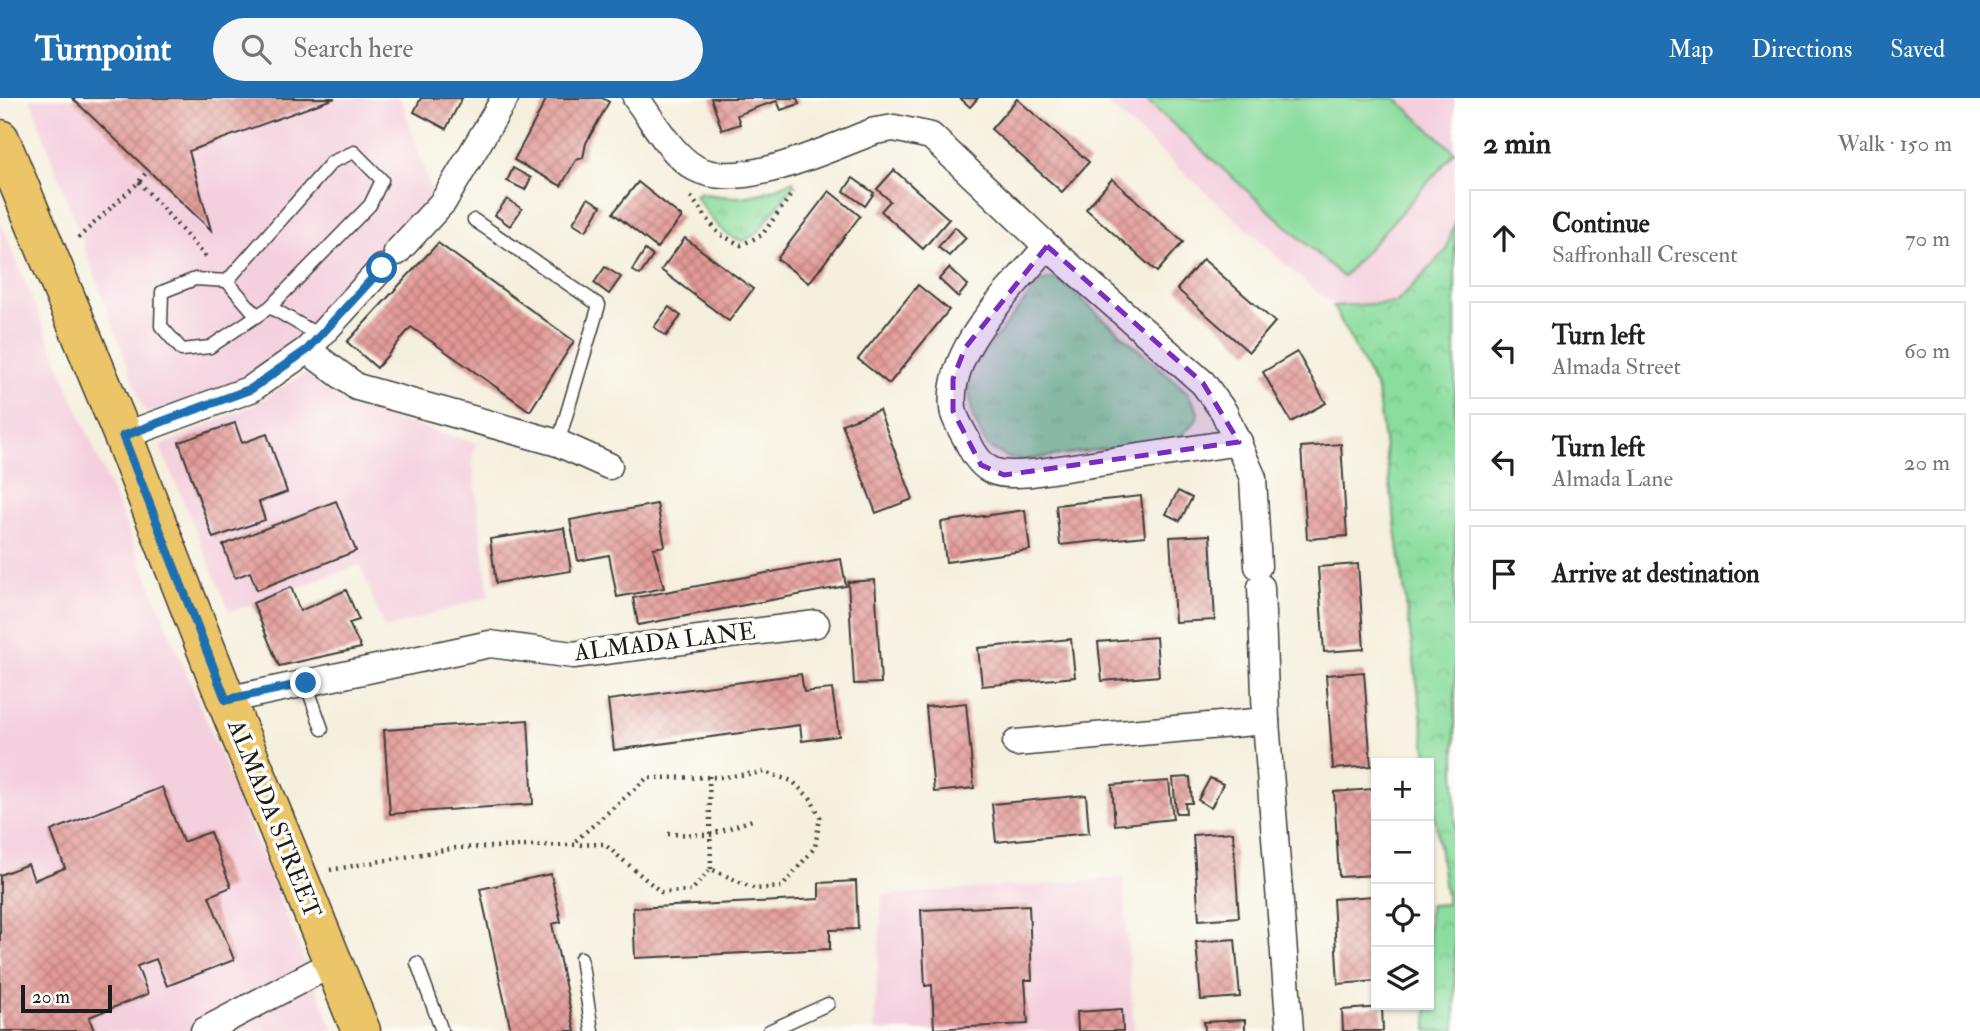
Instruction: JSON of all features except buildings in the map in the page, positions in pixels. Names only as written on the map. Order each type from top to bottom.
[{"type":"main road","name":"ALMADA STREET","points":[[0,139],[123,436],[296,876],[335,962],[361,1031]]},
{"type":"street","points":[[123,436],[251,389],[313,343],[443,202],[505,98]]},
{"type":"street","points":[[636,98],[671,146],[702,170],[722,176],[753,173],[875,131],[894,128],[931,136],[1047,246],[1203,383],[1224,412],[1252,478],[1266,721],[1290,1031]]},
{"type":"street","points":[[1047,246],[965,348],[953,379],[953,411],[981,465],[1004,475],[1032,474],[1239,442]]},
{"type":"street","points":[[313,343],[357,387],[558,443],[608,466]]},
{"type":"street","name":"ALMADA LANE","points":[[226,700],[490,644],[573,655],[816,624]]},
{"type":"street","points":[[1016,743],[1266,721]]},
{"type":"street","points":[[204,1031],[335,962]]},
{"type":"lane","points":[[227,281],[332,162],[354,152],[382,180],[370,205],[270,307],[257,316],[210,348],[182,350],[161,326],[162,292],[195,279],[227,281],[257,316]]},
{"type":"lane","points":[[474,220],[599,306],[558,443]]},
{"type":"lane","points":[[270,307],[313,343]]},
{"type":"lane","points":[[306,683],[322,729]]},
{"type":"lane","points":[[581,958],[592,1031]]},
{"type":"lane","points":[[417,963],[442,1031]]},
{"type":"lane","points":[[769,1031],[828,1004]]},
{"type":"path","points":[[702,170],[689,194],[719,234],[741,245],[762,235],[800,181],[798,158]]},
{"type":"path","points":[[48,258],[80,236],[139,182],[148,170]]},
{"type":"path","points":[[139,182],[227,281]]},
{"type":"path","points":[[573,843],[647,778],[764,772],[793,781],[811,799],[820,817],[815,847],[782,887],[755,889],[710,869]]},
{"type":"path","points":[[296,876],[456,848],[604,844],[661,892],[691,891],[710,869],[709,776]]},
{"type":"path","points":[[668,834],[710,835],[755,819]]},
{"type":"highlighted area","points":[[1047,246],[1203,383],[1239,442],[1004,475],[981,465],[971,450],[953,411],[953,379],[965,348]]},
{"type":"shaded area","points":[[30,98],[401,98],[432,194],[305,341],[239,384],[145,413]]},
{"type":"shaded area","points":[[1101,98],[1455,98],[1455,221],[1444,252],[1395,302],[1367,308],[1336,305],[1315,291]]},
{"type":"shaded area","points":[[0,222],[8,240],[334,1031],[0,1031]]},
{"type":"shaded area","points":[[307,372],[349,406],[476,443],[472,459],[489,596],[385,629],[360,565],[230,612],[160,446],[253,406]]},
{"type":"shaded area","points":[[1123,878],[1134,1031],[874,1031],[882,895]]},
{"type":"green space","points":[[1144,98],[1395,98],[1455,152],[1343,277]]},
{"type":"green space","points":[[793,181],[794,185],[757,233],[744,241],[721,229],[695,196],[698,192],[746,196]]},
{"type":"green space","points":[[1455,221],[1455,1031],[1427,1031],[1427,1010],[1434,1010],[1434,905],[1447,904],[1434,809],[1434,758],[1427,758],[1377,390],[1333,306],[1396,303],[1446,251]]},
{"type":"green space","points":[[1057,278],[1187,392],[1198,412],[1196,421],[1178,439],[1023,460],[1009,458],[987,446],[973,418],[968,383],[972,367],[1040,282]]},
{"type":"route","points":[[306,683],[226,700],[123,436],[251,389],[307,350],[382,268]]}]
